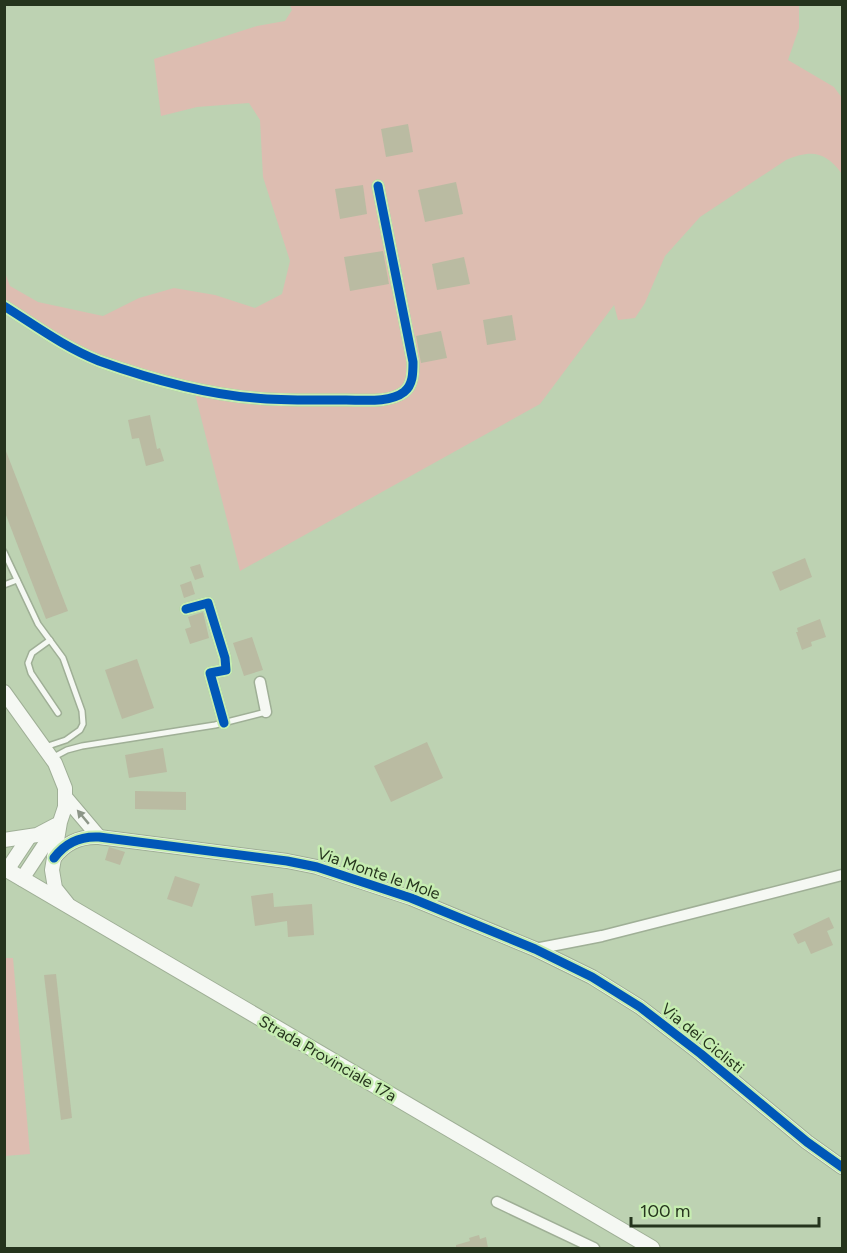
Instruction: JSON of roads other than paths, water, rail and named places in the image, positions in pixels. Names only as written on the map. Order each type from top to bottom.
[{"type":"main road","name":"Strada Provinciale 17a","points":[[6,869],[651,1248]]},
{"type":"street","points":[[4,306],[53,339],[82,353],[127,370],[199,389],[245,397],[289,400],[358,400],[395,396],[404,392],[409,386],[413,362],[378,186]]},
{"type":"street","points":[[186,609],[208,603],[225,658],[226,670],[210,673],[224,723]]},
{"type":"street","points":[[260,682],[266,712]]},
{"type":"street","points":[[4,692],[59,771],[66,798],[99,837]]},
{"type":"street","points":[[66,798],[52,870],[57,892],[70,907]]},
{"type":"street","points":[[4,840],[29,837],[49,830],[60,822]]},
{"type":"street","points":[[22,879],[60,822]]},
{"type":"street","points":[[6,869],[29,837]]},
{"type":"street","points":[[54,858],[63,848],[73,842],[87,837],[99,837]]},
{"type":"street","name":"Via Monte le Mole","points":[[99,837],[287,861],[317,867],[411,898],[535,949]]},
{"type":"street","points":[[535,949],[602,936],[843,875]]},
{"type":"street","name":"Via dei Ciclisti","points":[[535,949],[592,977],[640,1007],[807,1142],[843,1167]]},
{"type":"street","points":[[497,1202],[594,1248]]},
{"type":"lane","points":[[4,552],[38,624],[66,665],[82,711],[84,724],[75,735],[48,753]]},
{"type":"lane","points":[[4,585],[17,580]]},
{"type":"lane","points":[[50,640],[32,653],[28,663],[31,673],[58,713]]},
{"type":"lane","points":[[48,753],[224,723],[266,712]]}]
